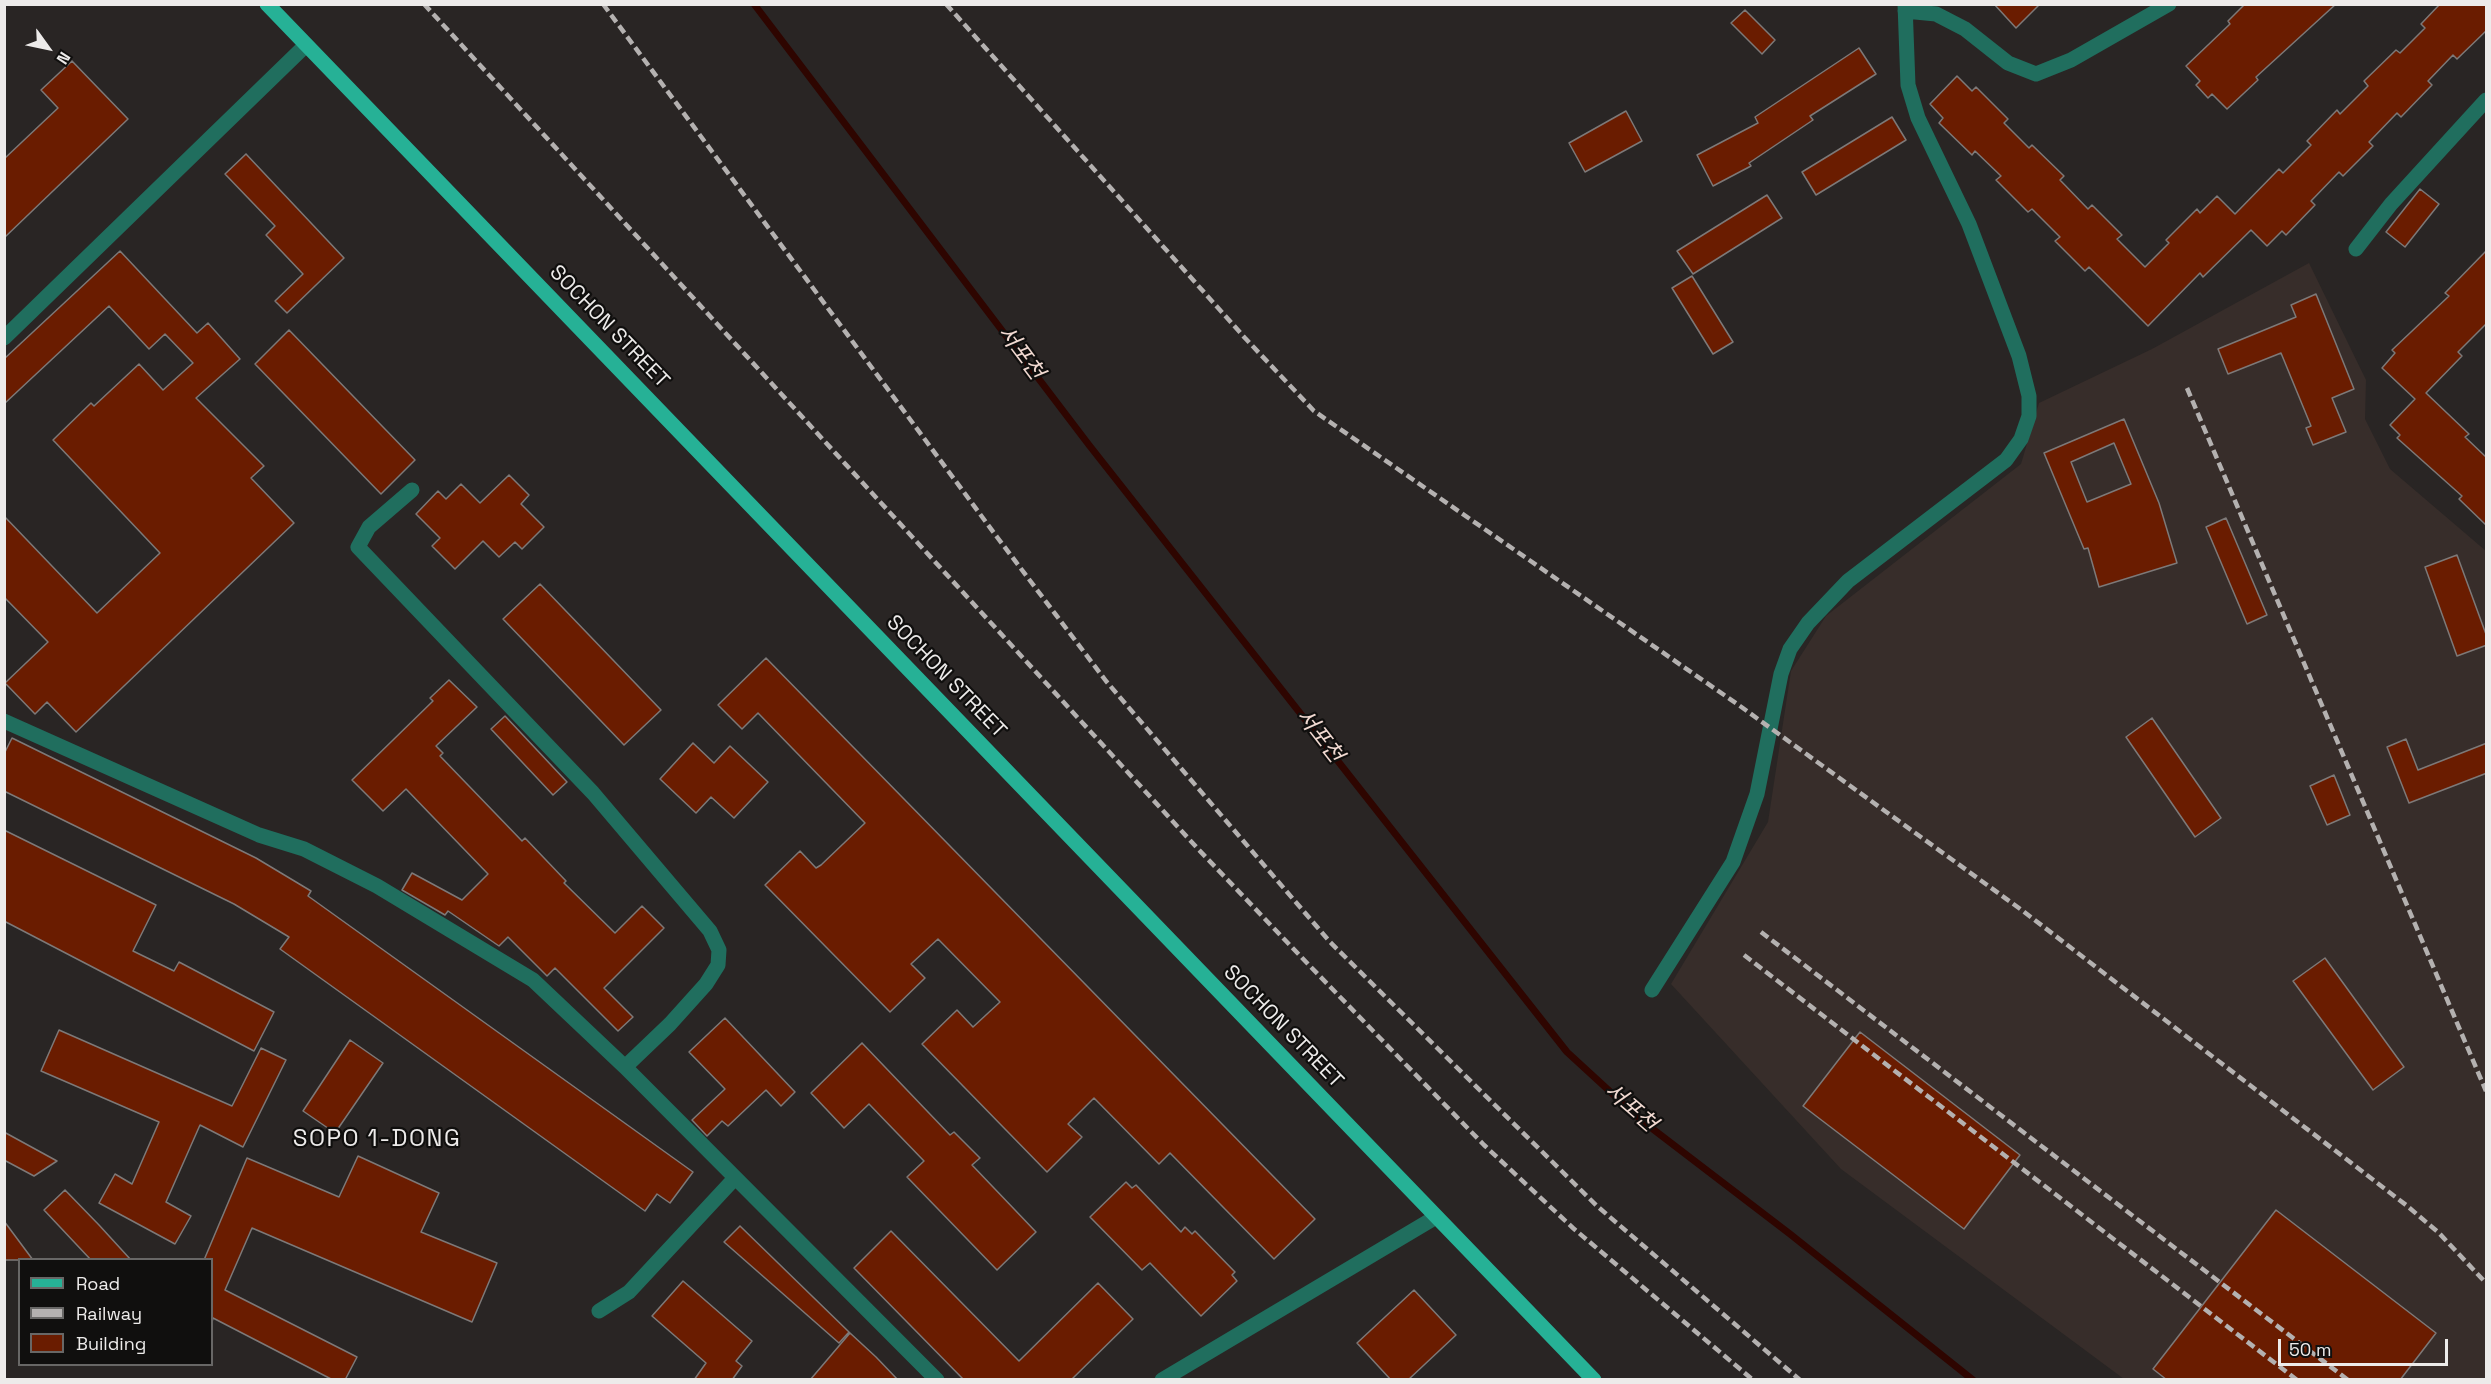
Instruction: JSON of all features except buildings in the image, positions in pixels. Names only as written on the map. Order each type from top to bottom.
[{"type":"main road","name":"SOCHON STREET","points":[[267,4],[1594,1380]]},
{"type":"street","points":[[1652,990],[1733,862],[1757,794],[1781,674],[1791,649],[1808,623],[1848,581],[2006,460],[2021,439],[2029,416],[2029,396],[2014,345],[1969,224],[1918,118],[1908,85],[1905,8],[1936,14],[1965,29],[2008,63],[2036,74],[2071,60],[2169,4]]},
{"type":"street","points":[[4,338],[306,45]]},
{"type":"street","points":[[2356,249],[2391,204],[2487,100]]},
{"type":"street","points":[[412,490],[369,527],[358,547],[593,793],[710,931],[719,950],[718,965],[706,984],[670,1024],[625,1067]]},
{"type":"street","points":[[4,721],[259,835],[304,849],[377,886],[533,980],[625,1067],[937,1380]]},
{"type":"street","points":[[599,1311],[629,1292],[735,1178]]},
{"type":"street","points":[[1162,1380],[1436,1217]]},
{"type":"shaded area","points":[[2309,263],[2366,380],[2365,419],[2390,469],[2486,551],[2486,1379],[2124,1379],[1841,1169],[1671,984],[1768,822],[1791,671],[1826,616],[2021,464],[2039,403],[2152,349]]},
{"type":"waterway","name":"서포천","points":[[754,4],[1089,445],[1567,1052],[1641,1120],[1790,1234],[1973,1380]]},
{"type":"railway","points":[[424,4],[1199,850],[1308,964],[1484,1145],[1573,1228],[1753,1380]]},
{"type":"railway","points":[[603,4],[1106,681],[1330,942],[1597,1206],[1800,1380]]},
{"type":"railway","points":[[946,4],[1245,338],[1314,411],[1740,706],[2023,911],[2406,1205],[2439,1233],[2486,1283]]},
{"type":"railway","points":[[2187,388],[2486,1091]]},
{"type":"railway","points":[[1761,932],[2348,1380]]},
{"type":"railway","points":[[1744,955],[2297,1380]]},
{"type":"district","name":"SOPO 1-DONG","points":[[377,1139]]}]
